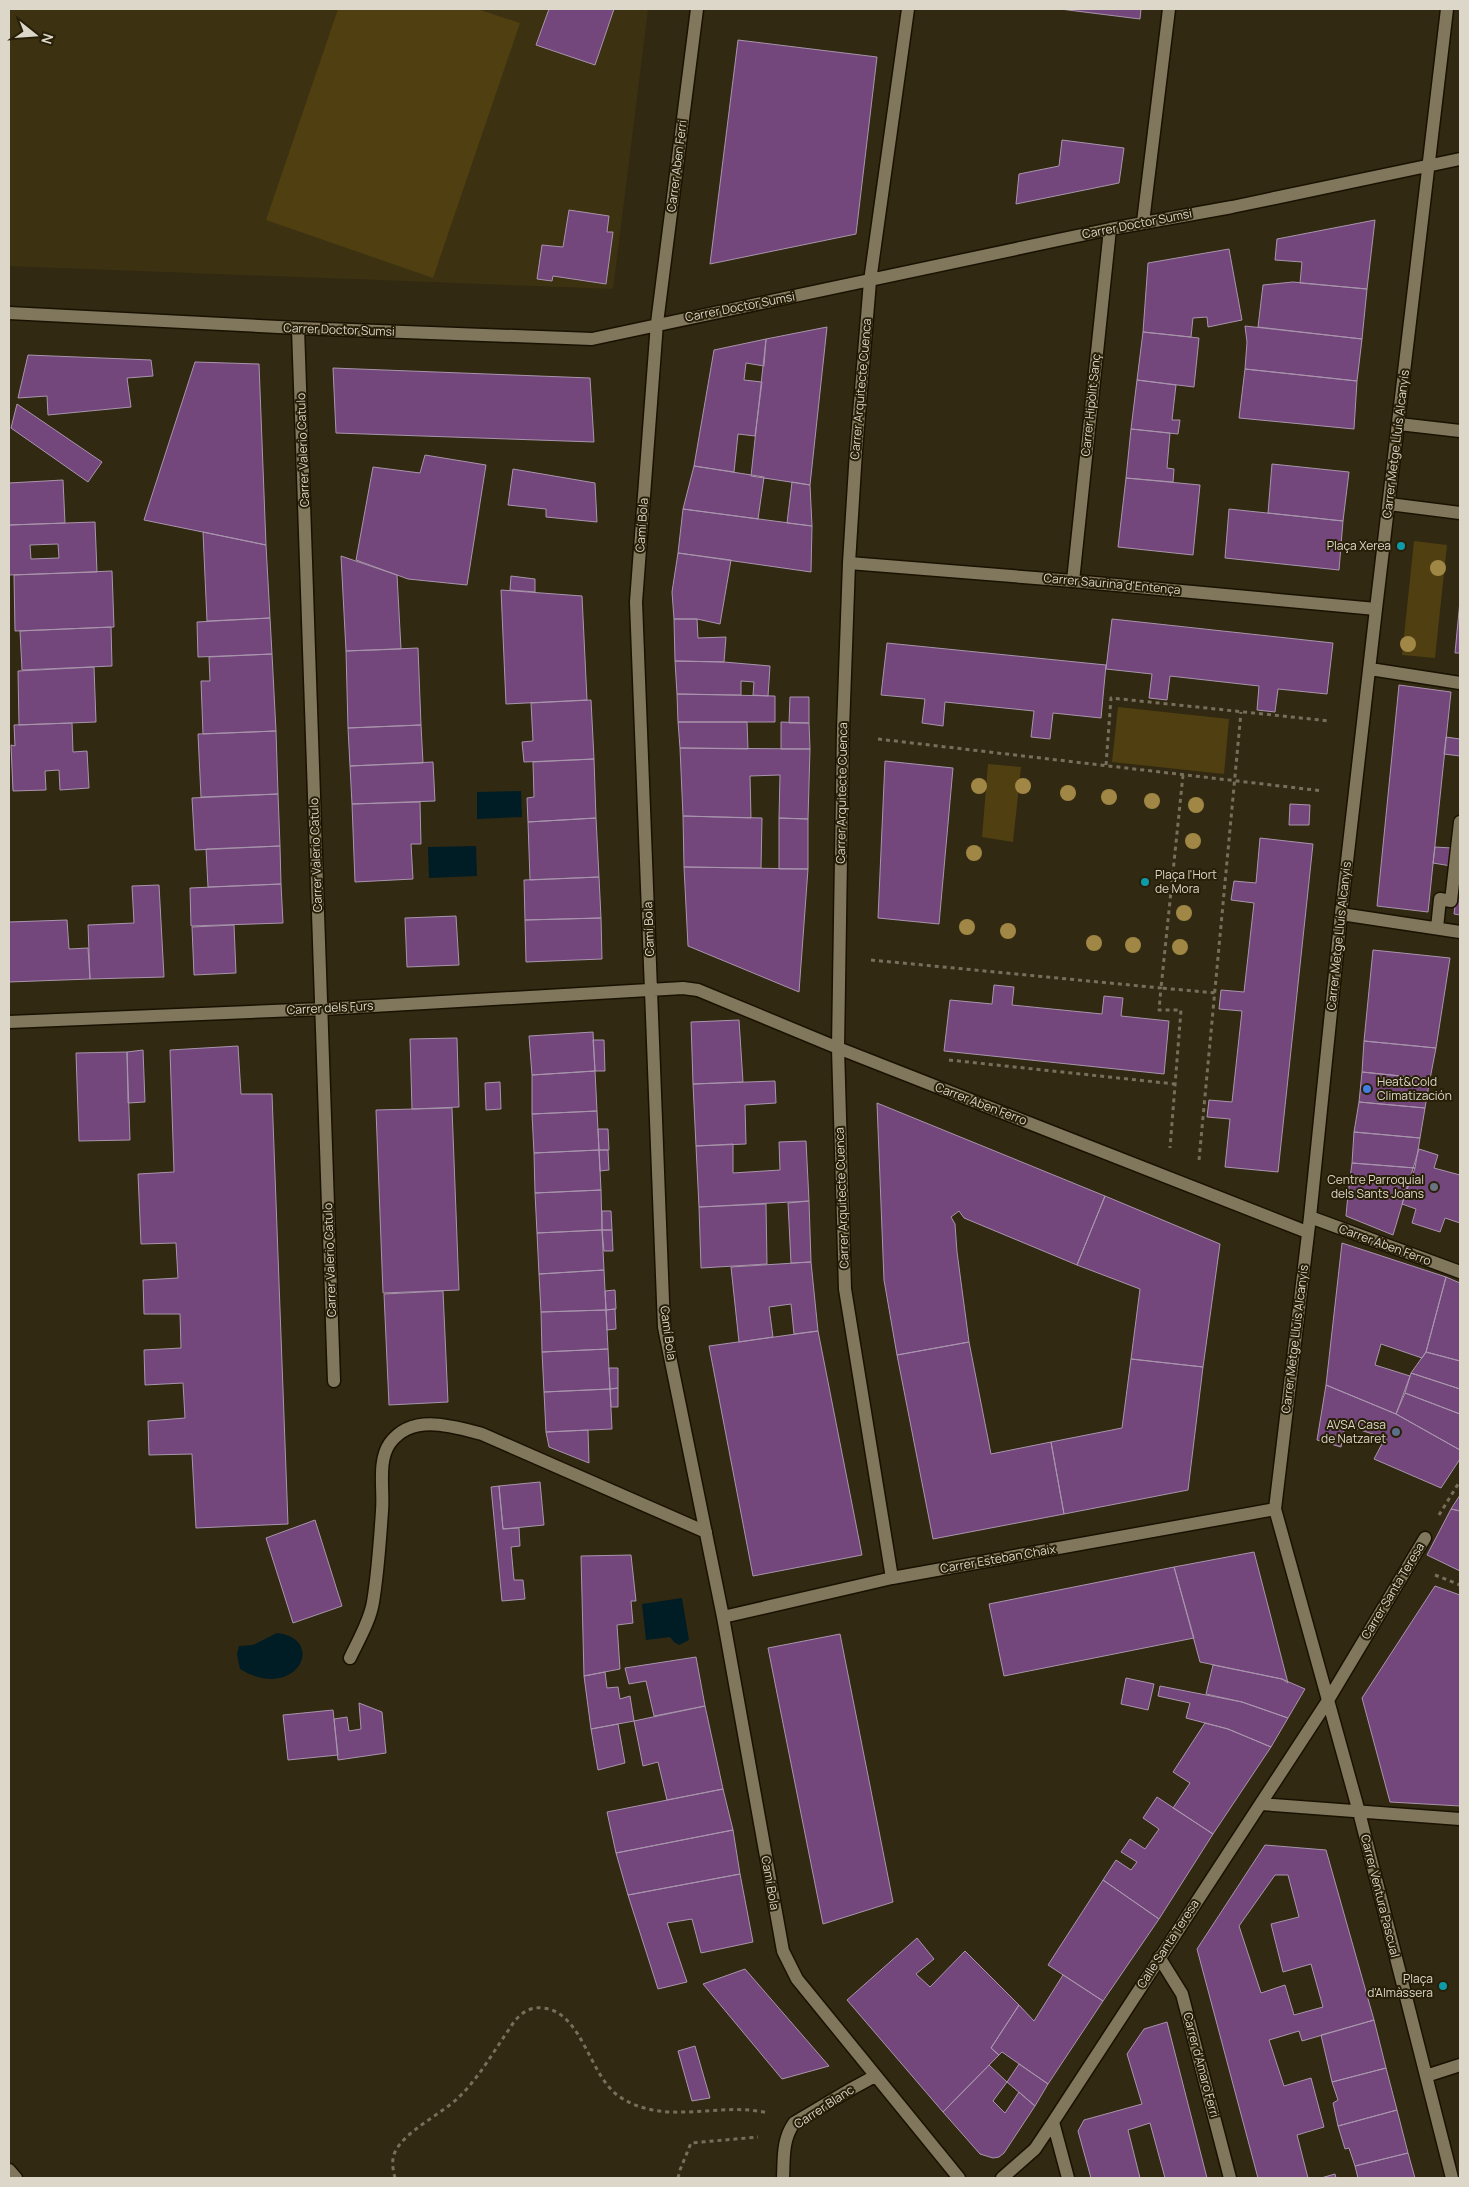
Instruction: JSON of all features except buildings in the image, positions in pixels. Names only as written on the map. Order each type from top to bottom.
[{"type":"street","name":"Carrer Aben Ferri","points":[[657,323],[697,9]]},
{"type":"street","name":"Carrer Arquitecte Cuenca","points":[[892,1578],[845,1289],[838,1048],[843,729],[849,564],[861,367],[870,281],[908,9]]},
{"type":"street","points":[[1143,222],[1169,9]]},
{"type":"street","name":"Carrer Metge Lluís Alcanyís","points":[[1327,1702],[1275,1509],[1310,1217],[1341,914],[1447,9]]},
{"type":"street","name":"Carrer Doctor Sumsi","points":[[9,313],[298,328],[592,339],[657,323],[870,281],[1143,222],[1232,207],[1460,159]]},
{"type":"street","name":"Carrer Hipòlit Sanç","points":[[1073,581],[1110,229]]},
{"type":"street","name":"Camí Bola","points":[[657,323],[636,602],[664,1327],[723,1617],[783,1951],[797,1979],[959,2178]]},
{"type":"street","name":"Carrer Valerio Catulo","points":[[298,328],[334,1381]]},
{"type":"street","points":[[1399,424],[1460,431]]},
{"type":"street","points":[[1389,504],[1460,513]]},
{"type":"street","name":"Carrer Saurina d'Entença","points":[[849,564],[1073,581],[1376,609]]},
{"type":"street","points":[[1370,669],[1460,683]]},
{"type":"street","points":[[1436,928],[1440,899],[1451,901],[1460,822]]},
{"type":"street","points":[[1341,914],[1460,932]]},
{"type":"street","name":"Carrer Aben Ferro","points":[[652,989],[683,988],[698,990],[838,1048],[1308,1232]]},
{"type":"street","name":"Carrer dels Furs","points":[[9,1022],[322,1009],[652,989]]},
{"type":"street","name":"Carrer Aben Ferro","points":[[1310,1217],[1460,1272]]},
{"type":"street","points":[[350,1658],[373,1603],[382,1510],[383,1464],[390,1444],[403,1431],[418,1424],[452,1426],[482,1434],[706,1532]]},
{"type":"street","name":"Carrer Esteban Chaix","points":[[723,1617],[892,1578],[1275,1509]]},
{"type":"street","name":"Carrer Santa Teresa","points":[[1327,1702],[1425,1538]]},
{"type":"street","name":"Calle Santa Teresa","points":[[1002,2178],[1035,2149],[1327,1702]]},
{"type":"street","name":"Carrer Ventura Pascual","points":[[1327,1702],[1358,1812],[1452,2178]]},
{"type":"street","points":[[1261,1804],[1460,1819]]},
{"type":"street","name":"Carrer d'Amaro Ferri","points":[[1159,1957],[1182,1994],[1230,2178]]},
{"type":"street","points":[[1426,2076],[1460,2065]]},
{"type":"street","name":"Carrer Blanc","points":[[783,2178],[785,2142],[788,2132],[794,2123],[875,2076]]},
{"type":"street","points":[[1053,2122],[1068,2178]]},
{"type":"street","points":[[9,2170],[16,2178]]},
{"type":"path","points":[[1106,765],[1111,698],[1330,721]]},
{"type":"path","points":[[1199,1166],[1241,712]]},
{"type":"path","points":[[878,739],[1323,791]]},
{"type":"path","points":[[1170,1154],[1181,1010],[1159,1010],[1183,775]]},
{"type":"path","points":[[871,960],[1216,993]]},
{"type":"path","points":[[942,1059],[1175,1084]]},
{"type":"path","name":"Carrer Santa Teresa","points":[[1425,1538],[1460,1481]]},
{"type":"path","points":[[395,2178],[392,2160],[395,2152],[404,2140],[457,2099],[475,2080],[515,2020],[527,2010],[540,2008],[555,2010],[564,2016],[612,2091],[630,2102],[654,2110],[668,2112],[766,2112],[785,2117],[794,2123]]},
{"type":"path","points":[[678,2178],[691,2143],[766,2137]]},
{"type":"shaded area","points":[[9,9],[648,9],[613,289],[9,266]]},
{"type":"shaded area","points":[[338,9],[477,9],[520,23],[433,278],[266,220]]},
{"type":"shaded area","points":[[1414,541],[1447,545],[1435,658],[1402,655]]},
{"type":"shaded area","points":[[1118,707],[1229,719],[1224,774],[1112,762]]},
{"type":"shaded area","points":[[988,764],[1021,767],[1013,842],[982,837]]},
{"type":"water","points":[[521,791],[522,817],[477,819],[477,792]]},
{"type":"water","points":[[476,846],[477,876],[429,878],[428,847]]},
{"type":"water","points":[[682,1598],[689,1640],[679,1645],[670,1637],[646,1640],[642,1604]]},
{"type":"water","points":[[277,1633],[292,1638],[301,1646],[302,1656],[299,1666],[290,1674],[277,1679],[260,1677],[240,1669],[237,1654],[239,1646],[253,1645]]},
{"type":"place","name":"Plaça Xerea","points":[[1401,546]]},
{"type":"place","name":"Plaça l'Hort de Mora","points":[[1145,882]]},
{"type":"place","name":"Heat&Cold Climatización","points":[[1367,1089]]},
{"type":"place","name":"Centre Parroquial dels Sants Joans","points":[[1434,1187]]},
{"type":"place","name":"AVSA Casa de Natzaret","points":[[1396,1432]]},
{"type":"place","name":"Plaça d'Almàssera","points":[[1443,1986]]}]
